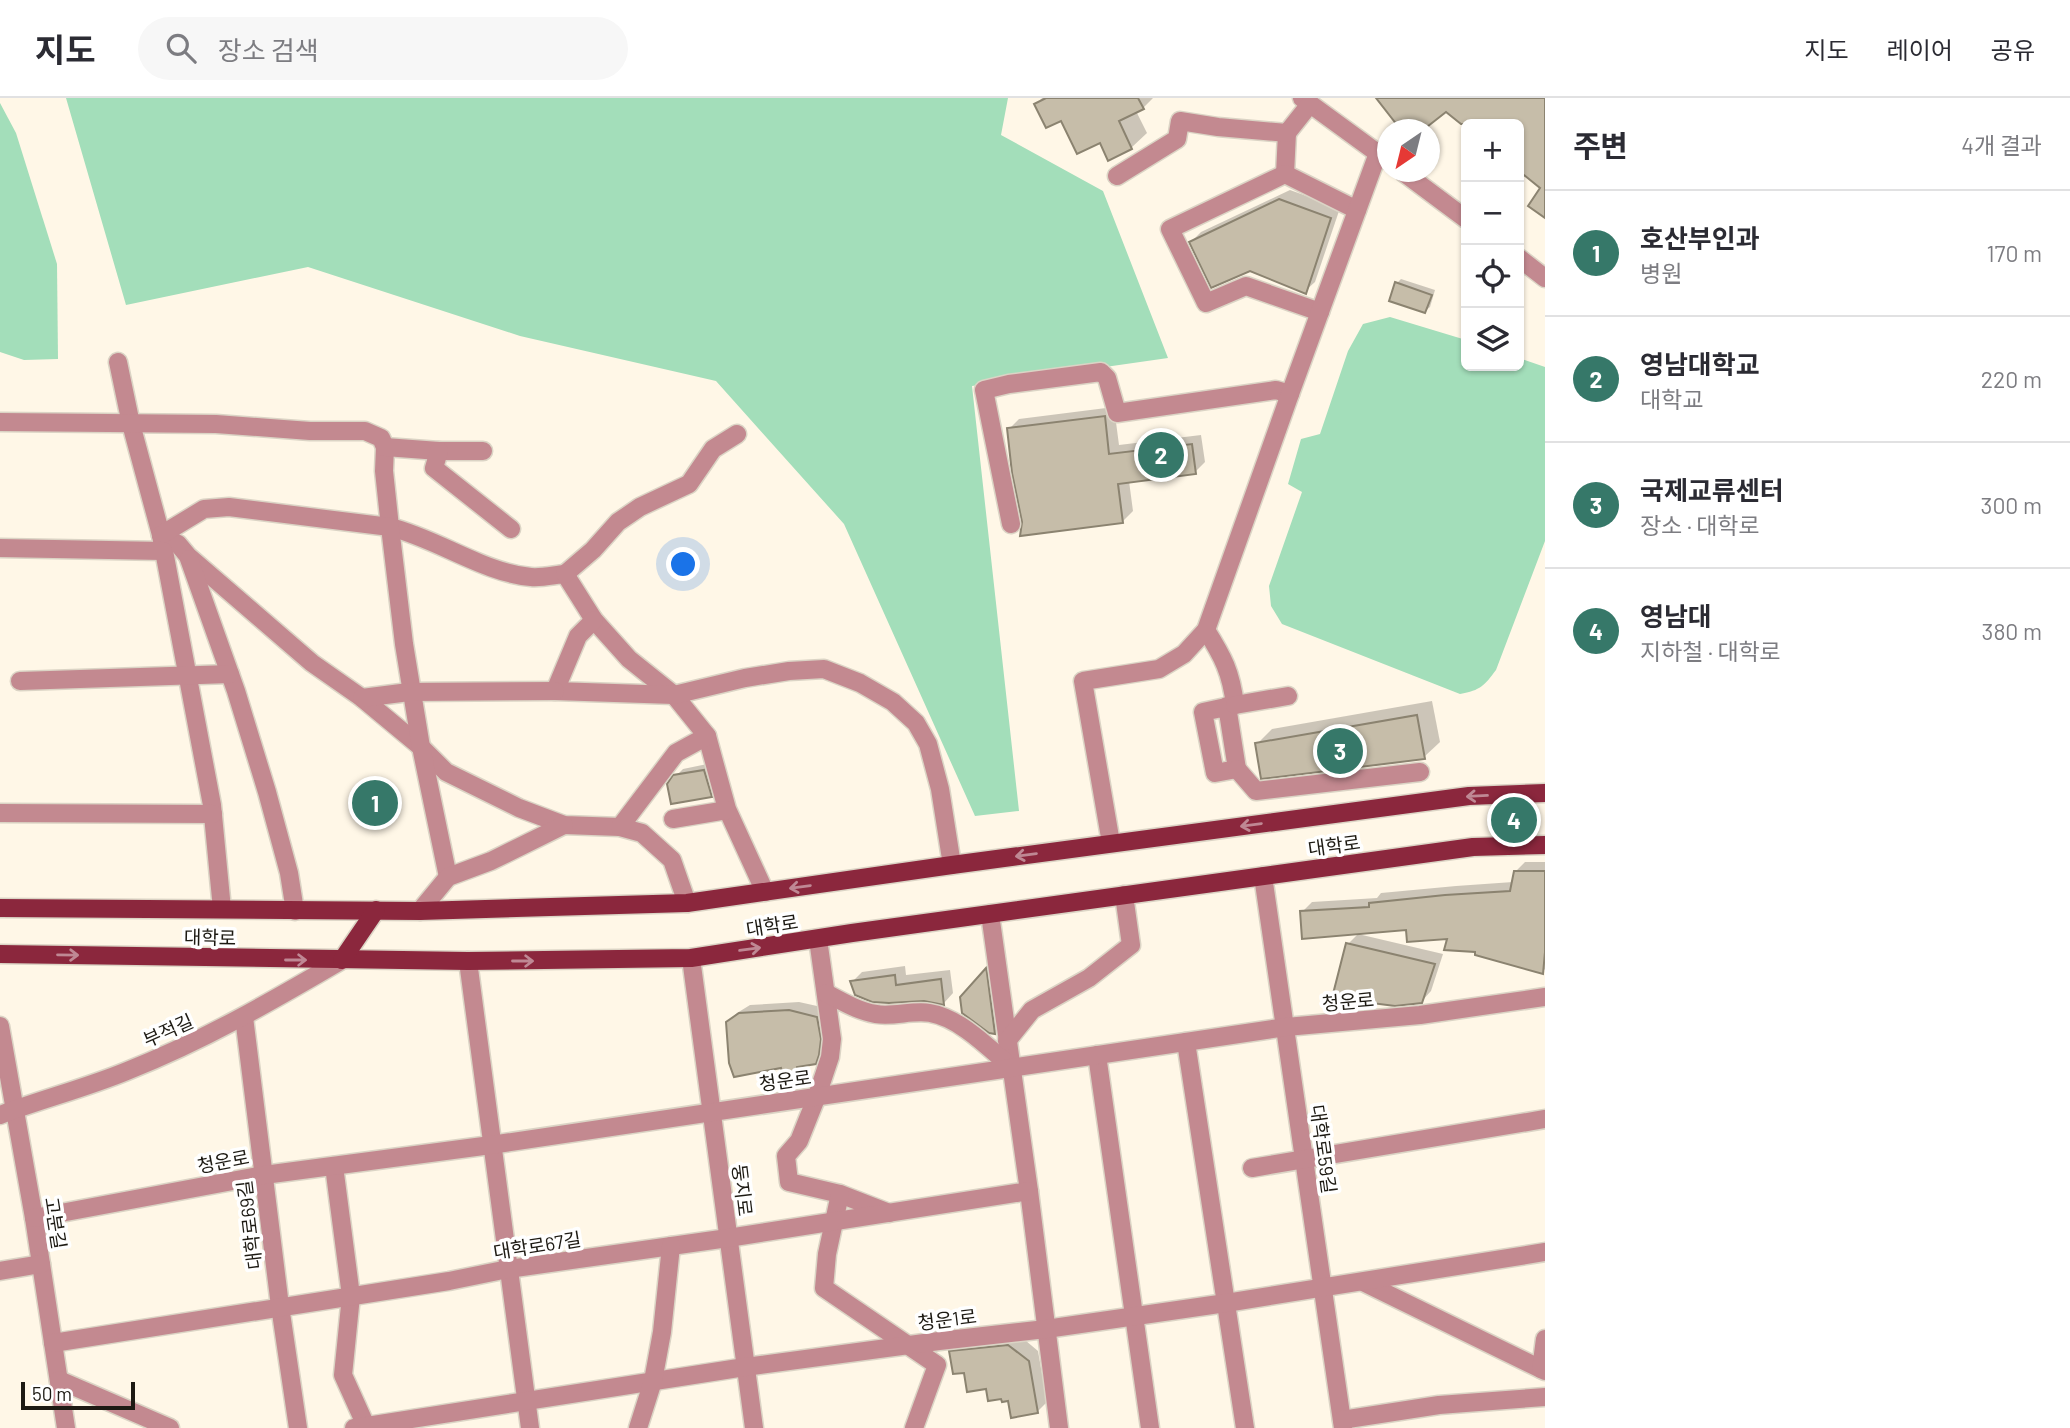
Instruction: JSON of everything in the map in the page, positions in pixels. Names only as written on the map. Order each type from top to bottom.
[{"type":"main road","points":[[0,908],[420,911],[687,904],[952,865],[1469,796],[1545,793]]},
{"type":"main road","name":"대학로","points":[[0,954],[468,961],[691,958],[1473,847],[1545,845]]},
{"type":"main road","points":[[342,960],[376,910]]},
{"type":"street","points":[[1284,174],[1287,133],[1306,101],[1377,153]]},
{"type":"street","points":[[1117,176],[1177,139],[1180,121],[1287,133]]},
{"type":"street","points":[[1111,844],[1083,681],[1159,669],[1184,654],[1206,630],[1357,210],[1377,169]]},
{"type":"street","points":[[1284,174],[1357,210]]},
{"type":"street","points":[[1284,174],[1170,229],[1206,303],[1246,286],[1320,312]]},
{"type":"street","points":[[1416,182],[1461,215]]},
{"type":"street","points":[[1524,264],[1545,278]]},
{"type":"street","points":[[118,362],[162,543],[213,814],[222,909]]},
{"type":"street","points":[[1011,524],[984,390],[1009,384],[1101,372],[1107,378],[1116,413],[1276,390],[1290,394]]},
{"type":"street","points":[[0,422],[215,424],[310,431],[365,430],[381,438],[385,447],[384,471],[404,644],[421,747],[448,877]]},
{"type":"street","points":[[162,543],[204,509],[229,508],[390,527],[413,533],[499,570],[533,578],[565,574],[593,550],[618,522],[640,507],[689,484],[713,449],[737,434]]},
{"type":"street","points":[[385,447],[483,451]]},
{"type":"street","points":[[439,451],[435,468],[512,529]]},
{"type":"street","points":[[0,548],[178,544],[188,556],[312,663],[362,698],[421,747],[446,772],[519,808],[564,825],[620,827],[642,834],[672,860],[687,904]]},
{"type":"street","points":[[188,556],[230,674],[267,792],[289,873],[296,911]]},
{"type":"street","points":[[565,574],[594,620],[628,659],[674,695],[707,736],[727,810],[765,892]]},
{"type":"street","points":[[555,691],[578,636],[594,620]]},
{"type":"street","points":[[1206,630],[1226,662],[1233,687],[1231,705],[1237,769],[1256,791],[1420,772]]},
{"type":"street","points":[[362,698],[412,692],[555,691],[674,695],[745,678],[824,669],[860,683],[893,702],[916,723],[928,744],[940,789],[952,865]]},
{"type":"street","points":[[20,681],[230,674]]},
{"type":"street","points":[[1237,769],[1215,774],[1203,712],[1288,696]]},
{"type":"street","points":[[620,827],[677,753],[707,736]]},
{"type":"street","points":[[673,819],[727,810]]},
{"type":"street","points":[[0,813],[213,814]]},
{"type":"street","points":[[420,911],[448,877],[491,861],[564,825]]},
{"type":"street","name":"대학로59길","points":[[1263,876],[1342,1424]]},
{"type":"street","points":[[1007,1041],[1032,1010],[1088,978],[1131,945],[1124,895]]},
{"type":"street","points":[[990,914],[1059,1428]]},
{"type":"street","points":[[818,939],[832,1039],[830,1057],[799,1141],[786,1156],[789,1182],[840,1194],[889,1213]]},
{"type":"street","name":"둥지로","points":[[691,958],[754,1428]]},
{"type":"street","name":"부적길","points":[[7,1112],[127,1072],[200,1040],[342,960]]},
{"type":"street","points":[[468,961],[530,1428]]},
{"type":"street","points":[[826,993],[877,1014],[929,1013],[949,1019],[979,1040],[1011,1068]]},
{"type":"street","name":"청운로","points":[[34,1219],[264,1175],[491,1145],[1286,1027],[1420,1015],[1545,997]]},
{"type":"street","name":"대학로69길","points":[[244,1017],[298,1428]]},
{"type":"street","name":"고분길","points":[[0,1026],[7,1112],[34,1219],[66,1428]]},
{"type":"street","points":[[1185,1042],[1245,1428]]},
{"type":"street","points":[[1097,1055],[1150,1428]]},
{"type":"street","points":[[1252,1168],[1545,1119]]},
{"type":"street","points":[[334,1166],[351,1296],[343,1375],[370,1427]]},
{"type":"street","name":"대학로67길","points":[[53,1343],[449,1281],[508,1269],[1029,1191]]},
{"type":"street","points":[[840,1194],[827,1254],[824,1288],[937,1365],[915,1428]]},
{"type":"street","points":[[638,1428],[653,1381],[662,1332],[670,1246]]},
{"type":"street","name":"청운1로","points":[[370,1427],[745,1367],[1134,1317],[1545,1252]]},
{"type":"street","points":[[0,1270],[41,1264]]},
{"type":"street","points":[[1363,1282],[1543,1370],[1545,1339]]},
{"type":"street","points":[[59,1380],[170,1428]]},
{"type":"street","points":[[1342,1424],[1439,1405],[1545,1397]]},
{"type":"green space","points":[[66,98],[1008,98],[1001,135],[1103,191],[1168,358],[972,386],[1019,811],[975,816],[844,524],[716,381],[520,336],[308,267],[126,305]]},
{"type":"green space","points":[[0,103],[16,133],[57,264],[58,359],[24,360],[0,352]]},
{"type":"green space","points":[[1390,317],[1461,338],[1461,371],[1524,371],[1524,360],[1545,367],[1545,541],[1496,670],[1473,691],[1460,694],[1282,624],[1271,606],[1269,586],[1302,492],[1288,484],[1301,439],[1320,434],[1348,351],[1363,324]]},
{"type":"building","points":[[1046,98],[1138,98],[1144,109],[1119,121],[1132,149],[1108,161],[1100,143],[1077,154],[1061,121],[1046,128],[1034,104]]},
{"type":"building","points":[[1376,98],[1545,98],[1545,218],[1528,206],[1540,188],[1524,175],[1524,119],[1461,119],[1461,124],[1446,112],[1437,119],[1392,119]]},
{"type":"building","points":[[1279,199],[1331,218],[1306,294],[1250,271],[1211,288],[1189,242]]},
{"type":"building","points":[[1395,282],[1432,295],[1425,313],[1389,301]]},
{"type":"building","points":[[1105,416],[1109,454],[1192,444],[1196,474],[1118,484],[1123,523],[1020,536],[1022,522],[1012,473],[1007,428]]},
{"type":"building","points":[[1417,715],[1425,759],[1261,779],[1255,743]]},
{"type":"building","points":[[704,770],[712,797],[671,804],[667,784],[673,775]]},
{"type":"building","points":[[1514,871],[1545,871],[1543,974],[1475,955],[1475,952],[1444,950],[1447,939],[1407,942],[1406,930],[1302,939],[1300,911],[1369,907],[1369,903],[1510,891]]},
{"type":"building","points":[[1346,943],[1435,964],[1422,1003],[1395,1006],[1332,998]]},
{"type":"building","points":[[986,968],[995,1034],[989,1033],[962,1013],[960,997]]},
{"type":"building","points":[[895,975],[896,985],[941,979],[944,1005],[924,1001],[872,1002],[855,995],[850,981]]},
{"type":"building","points":[[789,1010],[817,1017],[821,1039],[816,1064],[797,1067],[800,1087],[785,1086],[781,1068],[734,1077],[729,1063],[726,1022],[739,1013]]},
{"type":"building","points":[[1008,1345],[1029,1361],[1038,1413],[1011,1418],[1008,1401],[988,1401],[986,1389],[967,1392],[964,1373],[953,1374],[949,1351]]},
{"type":"place","name":"영남대학교","points":[[1161,455]]},
{"type":"place","name":"국제교류센터","points":[[1340,751]]},
{"type":"place","name":"호산부인과","points":[[375,803]]},
{"type":"place","name":"영남대","points":[[1514,820]]}]
